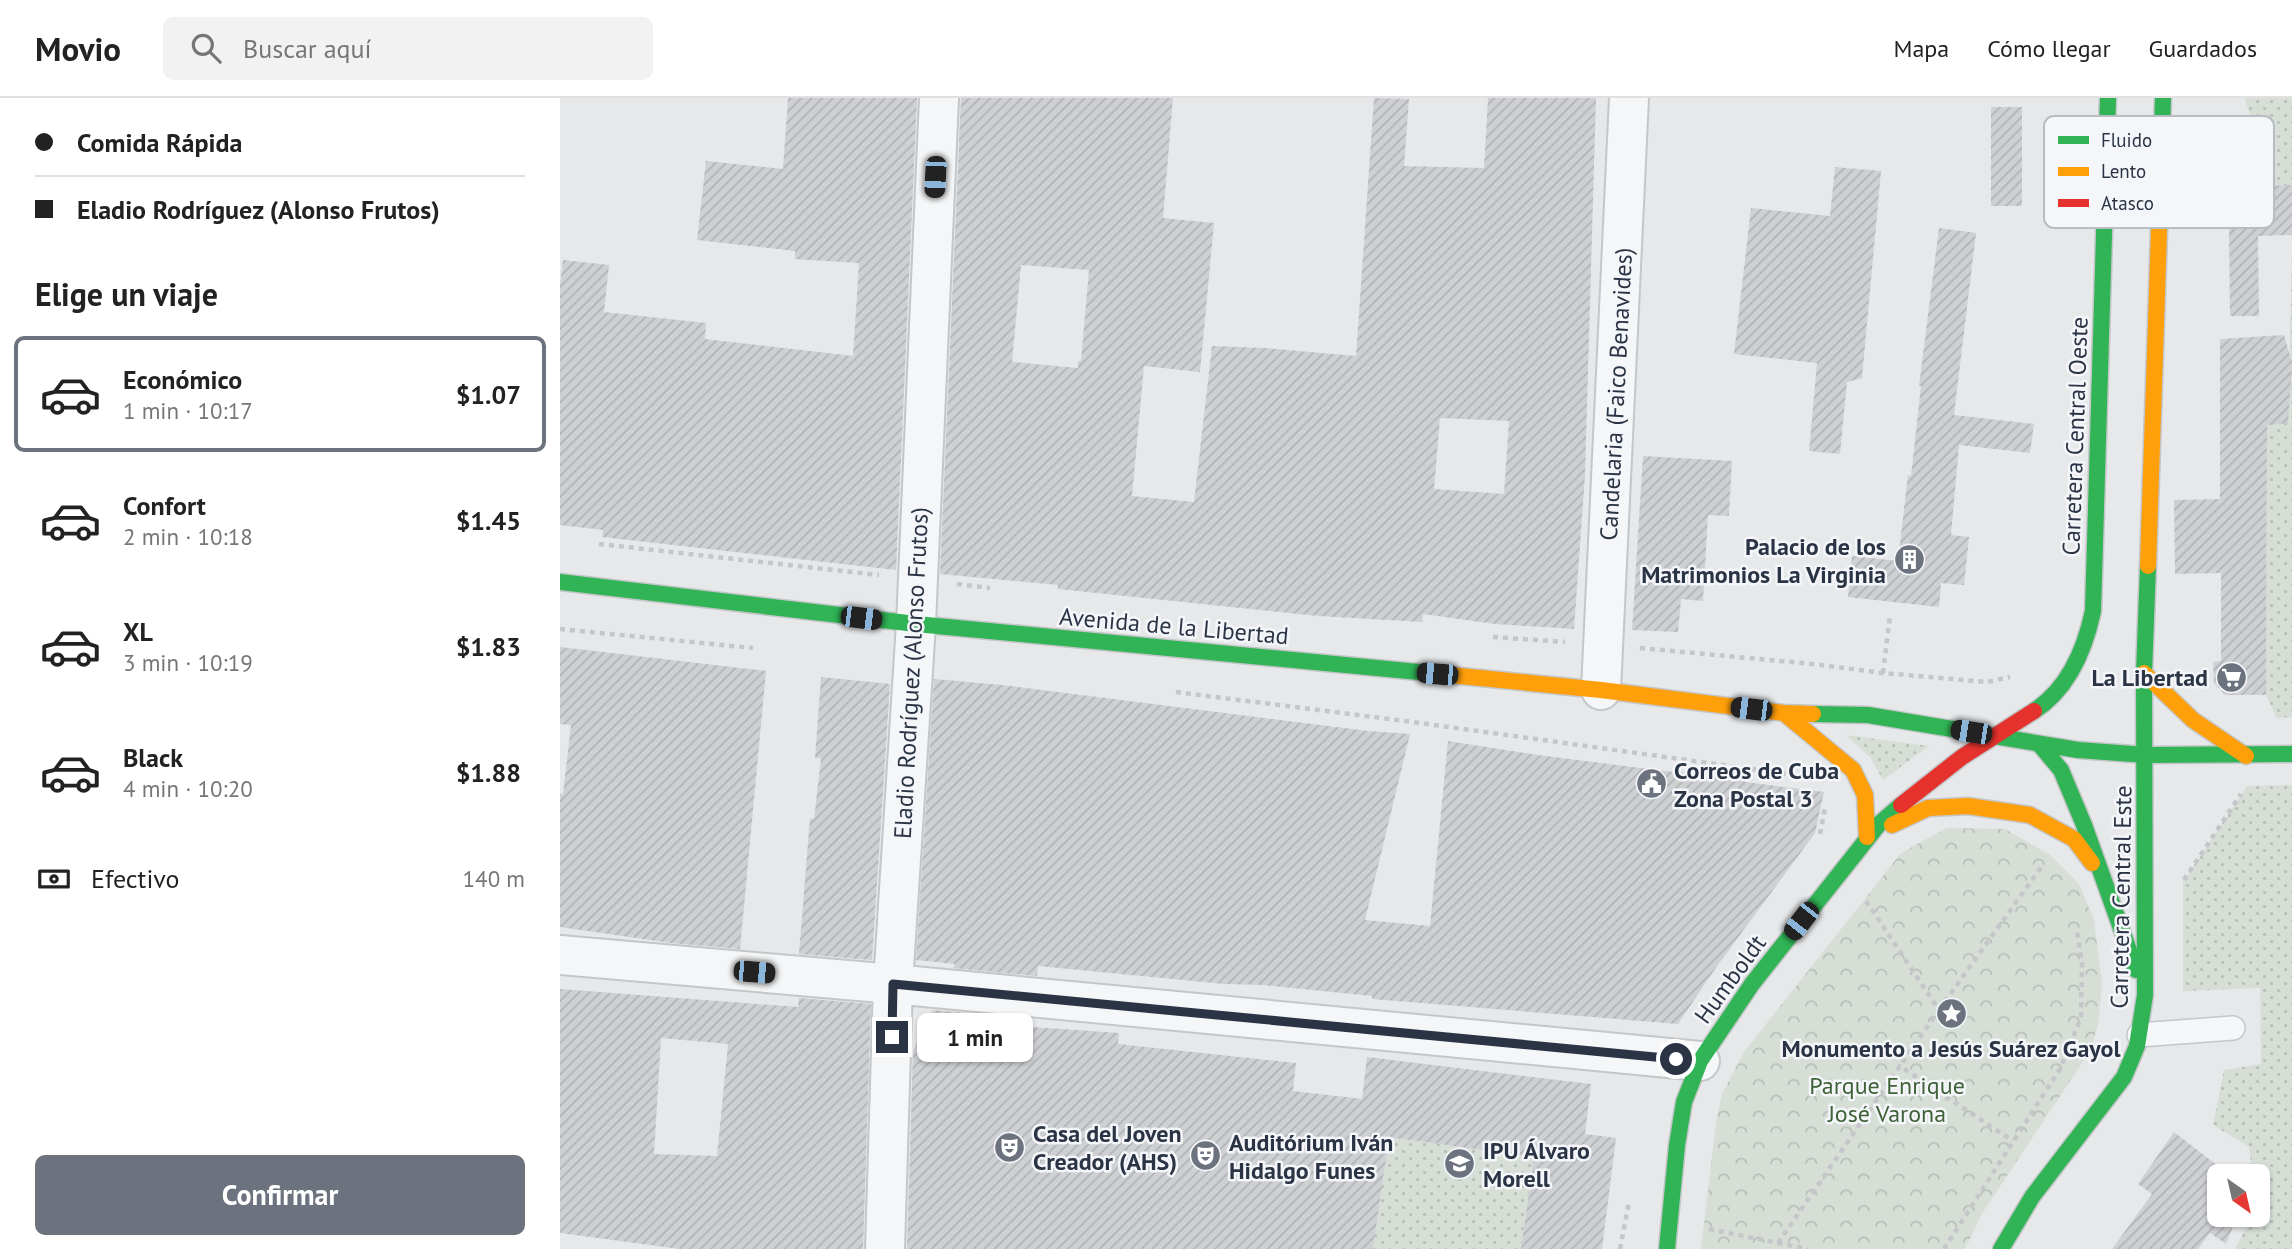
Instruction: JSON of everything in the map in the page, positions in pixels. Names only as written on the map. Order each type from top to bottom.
[{"type":"main road","name":"Carretera Central Oeste","points":[[2107,116],[2108,98]]},
{"type":"main road","points":[[2162,116],[2163,98]]},
{"type":"main road","name":"Carretera Central Oeste","points":[[1997,736],[2047,703],[2070,673],[2086,643],[2093,611],[2104,228]]},
{"type":"main road","points":[[2146,755],[2144,673],[2159,228]]},
{"type":"main road","name":"Avenida de la Libertad","points":[[560,582],[916,624],[1601,690],[1784,713],[1868,715],[2078,750],[2146,755],[2292,754]]},
{"type":"main road","points":[[2144,673],[2193,720],[2246,756]]},
{"type":"main road","points":[[1784,713],[1853,770],[1867,793],[1867,837],[1928,808],[1968,806],[2007,811],[2030,815],[2074,839],[2102,875]]},
{"type":"main road","name":"Humboldt","points":[[1667,1249],[1684,1102],[1700,1061],[1752,984],[1867,837],[1919,789],[1997,736]]},
{"type":"main road","points":[[2040,745],[2061,770],[2145,995]]},
{"type":"main road","name":"Carretera Central Este","points":[[2001,1249],[2008,1234],[2036,1194],[2115,1091],[2130,1065],[2139,1035],[2145,995],[2146,755]]},
{"type":"street","name":"Eladio Rodríguez (Alonso Frutos)","points":[[886,1249],[893,984],[916,624],[939,98]]},
{"type":"street","name":"Candelaria (Faico Benavides)","points":[[1601,690],[1629,98]]},
{"type":"street","points":[[560,955],[1700,1061]]},
{"type":"lane","points":[[2139,1035],[2233,1028]]},
{"type":"path","points":[[587,542],[991,589]]},
{"type":"path","points":[[1883,673],[1890,617]]},
{"type":"path","points":[[560,629],[761,648]]},
{"type":"path","points":[[1481,636],[1604,645],[1987,682],[2022,675]]},
{"type":"path","points":[[1163,690],[1804,776]]},
{"type":"path","points":[[1812,844],[1820,833],[1825,806]]},
{"type":"path","points":[[1778,1243],[2050,855]]},
{"type":"path","points":[[1856,909],[1864,898],[1939,1010]]},
{"type":"path","points":[[1944,1249],[2060,1069],[2081,1018],[2082,964],[2077,928]]},
{"type":"path","points":[[1900,1066],[2013,1141]]},
{"type":"path","points":[[1620,1249],[1630,1194]]},
{"type":"path","points":[[1670,1224],[1808,1249]]},
{"type":"green space","points":[[2245,98],[2292,98],[2292,185],[2274,186],[2274,116],[2250,116]]},
{"type":"green space","points":[[2292,247],[2292,717],[2277,718],[2266,695],[2267,425],[2288,422]]},
{"type":"green space","points":[[1846,735],[1929,746],[1883,780],[1870,757]]},
{"type":"green space","points":[[2292,785],[2292,1249],[2235,1249],[2247,1227],[2270,1227],[2270,1164],[2251,1164],[2249,1147],[2213,1125],[2224,1070],[2261,1064],[2260,988],[2183,991],[2183,882],[2247,786]]},
{"type":"green space","name":"Parque Enrique José Varona","points":[[1947,828],[2005,829],[2050,855],[2079,884],[2094,920],[2102,984],[2098,1025],[2090,1051],[1983,1212],[1965,1249],[1701,1249],[1722,1094],[1744,1052],[1901,853]]},
{"type":"green space","points":[[1389,1137],[1534,1157],[1521,1249],[1373,1249]]},
{"type":"building","points":[[788,98],[917,98],[896,570],[602,537],[603,530],[560,525],[560,285],[563,260],[609,265],[604,312],[706,323],[705,339],[853,356],[859,263],[795,259],[795,251],[697,240],[706,161],[783,169]]},
{"type":"building","points":[[961,98],[1173,98],[1163,218],[1214,223],[1200,372],[1144,366],[1132,496],[1194,502],[1212,346],[1356,356],[1374,98],[1409,99],[1404,166],[1484,168],[1488,98],[1596,98],[1585,475],[1574,629],[1495,624],[1423,614],[1422,622],[1318,616],[940,574]],"holes":[[[1021,265],[1089,270],[1081,361],[1078,361],[1078,368],[1012,362]],[[1440,418],[1509,421],[1504,494],[1434,489]]]},
{"type":"building","points":[[1991,107],[2022,107],[2022,206],[1991,206]]},
{"type":"building","points":[[1835,167],[1881,171],[1862,378],[1847,382],[1840,454],[1809,451],[1817,363],[1734,354],[1751,208],[1830,216]]},
{"type":"building","points":[[2292,185],[2292,235],[2258,236],[2259,316],[2230,316],[2229,228],[2274,228],[2274,186]]},
{"type":"building","points":[[1939,228],[1976,233],[1954,415],[2034,424],[2030,453],[1959,445],[1951,535],[1969,537],[1964,585],[1941,583],[1939,607],[1848,597],[1852,556],[1898,561],[1908,475],[1911,476],[1919,386]]},
{"type":"building","points":[[2284,335],[2292,363],[2288,423],[2267,425],[2266,695],[2225,695],[2214,683],[2213,662],[2221,661],[2221,573],[2175,574],[2174,500],[2220,499],[2220,339]]},
{"type":"building","points":[[1643,456],[1732,461],[1729,516],[1708,515],[1703,601],[1681,599],[1678,632],[1632,630]]},
{"type":"building","points":[[560,647],[766,671],[740,949],[671,943],[560,927],[560,793],[563,794],[571,725],[560,724]]},
{"type":"building","points":[[821,677],[890,684],[872,960],[799,954],[810,818],[814,819],[821,758],[815,758]]},
{"type":"building","points":[[934,679],[1410,734],[1365,920],[1430,926],[1448,741],[1824,792],[1815,833],[1678,1024],[1372,999],[1372,996],[1263,985],[1224,984],[1038,966],[1037,976],[953,968],[955,964],[916,960]]},
{"type":"building","points":[[560,989],[798,1007],[799,998],[871,1004],[863,1249],[680,1249],[560,1233]],"holes":[[[661,1038],[728,1044],[717,1156],[654,1154]]]},
{"type":"building","points":[[933,1010],[1032,1019],[1032,1027],[1119,1033],[1118,1044],[1296,1063],[1293,1091],[1362,1099],[1367,1057],[1591,1084],[1585,1134],[1616,1138],[1602,1249],[1521,1249],[1534,1157],[1389,1137],[1373,1249],[907,1249],[913,1051]]},
{"type":"building","points":[[2174,1132],[2215,1164],[2207,1164],[2207,1227],[2233,1227],[2226,1244],[2210,1233],[2198,1249],[2112,1249],[2152,1194],[2138,1184]]},
{"type":"traffic: fast","points":[[2107,116],[2108,98]]},
{"type":"traffic: fast","points":[[2162,116],[2163,98]]},
{"type":"traffic: fast","points":[[2034,711],[2066,680],[2080,654],[2093,611],[2104,228]]},
{"type":"traffic: fast","points":[[2001,1249],[2032,1197],[2124,1077],[2137,1046],[2145,995],[2144,673],[2148,566]]},
{"type":"traffic: fast","points":[[560,582],[916,624],[1450,675]]},
{"type":"traffic: fast","points":[[1813,714],[1868,715],[2078,750],[2146,755],[2292,754]]},
{"type":"traffic: fast","points":[[2040,745],[2061,770],[2084,825],[2136,970]]},
{"type":"traffic: fast","points":[[1667,1249],[1684,1102],[1700,1061],[1752,984],[1879,824],[1901,805]]},
{"type":"traffic: slow","points":[[2148,566],[2159,231]]},
{"type":"traffic: slow","points":[[2144,673],[2193,720],[2246,756]]},
{"type":"traffic: slow","points":[[1450,675],[1601,690],[1784,713],[1813,714]]},
{"type":"traffic: slow","points":[[1784,713],[1853,770],[1865,795],[1867,837]]},
{"type":"traffic: slow","points":[[1892,825],[1928,808],[1968,806],[2030,815],[2074,839],[2092,863]]},
{"type":"traffic: jam","points":[[1901,805],[1962,757],[2034,711]]},
{"type":"place","name":"Palacio de los Matrimonios La Virginia","points":[[1909,560]]},
{"type":"place","name":"La Libertad","points":[[2231,677]]},
{"type":"place","name":"Correos de Cuba Zona Postal 3","points":[[1651,784]]},
{"type":"place","name":"Monumento a Jesús Suárez Gayol","points":[[1951,1014]]},
{"type":"place","name":"Casa del Joven Creador (AHS)","points":[[1010,1147]]},
{"type":"place","name":"Auditórium Iván Hidalgo Funes","points":[[1206,1156]]},
{"type":"place","name":"IPU Álvaro Morell","points":[[1460,1164]]},
{"type":"route","points":[[892,1037],[893,984],[1676,1059]]}]
